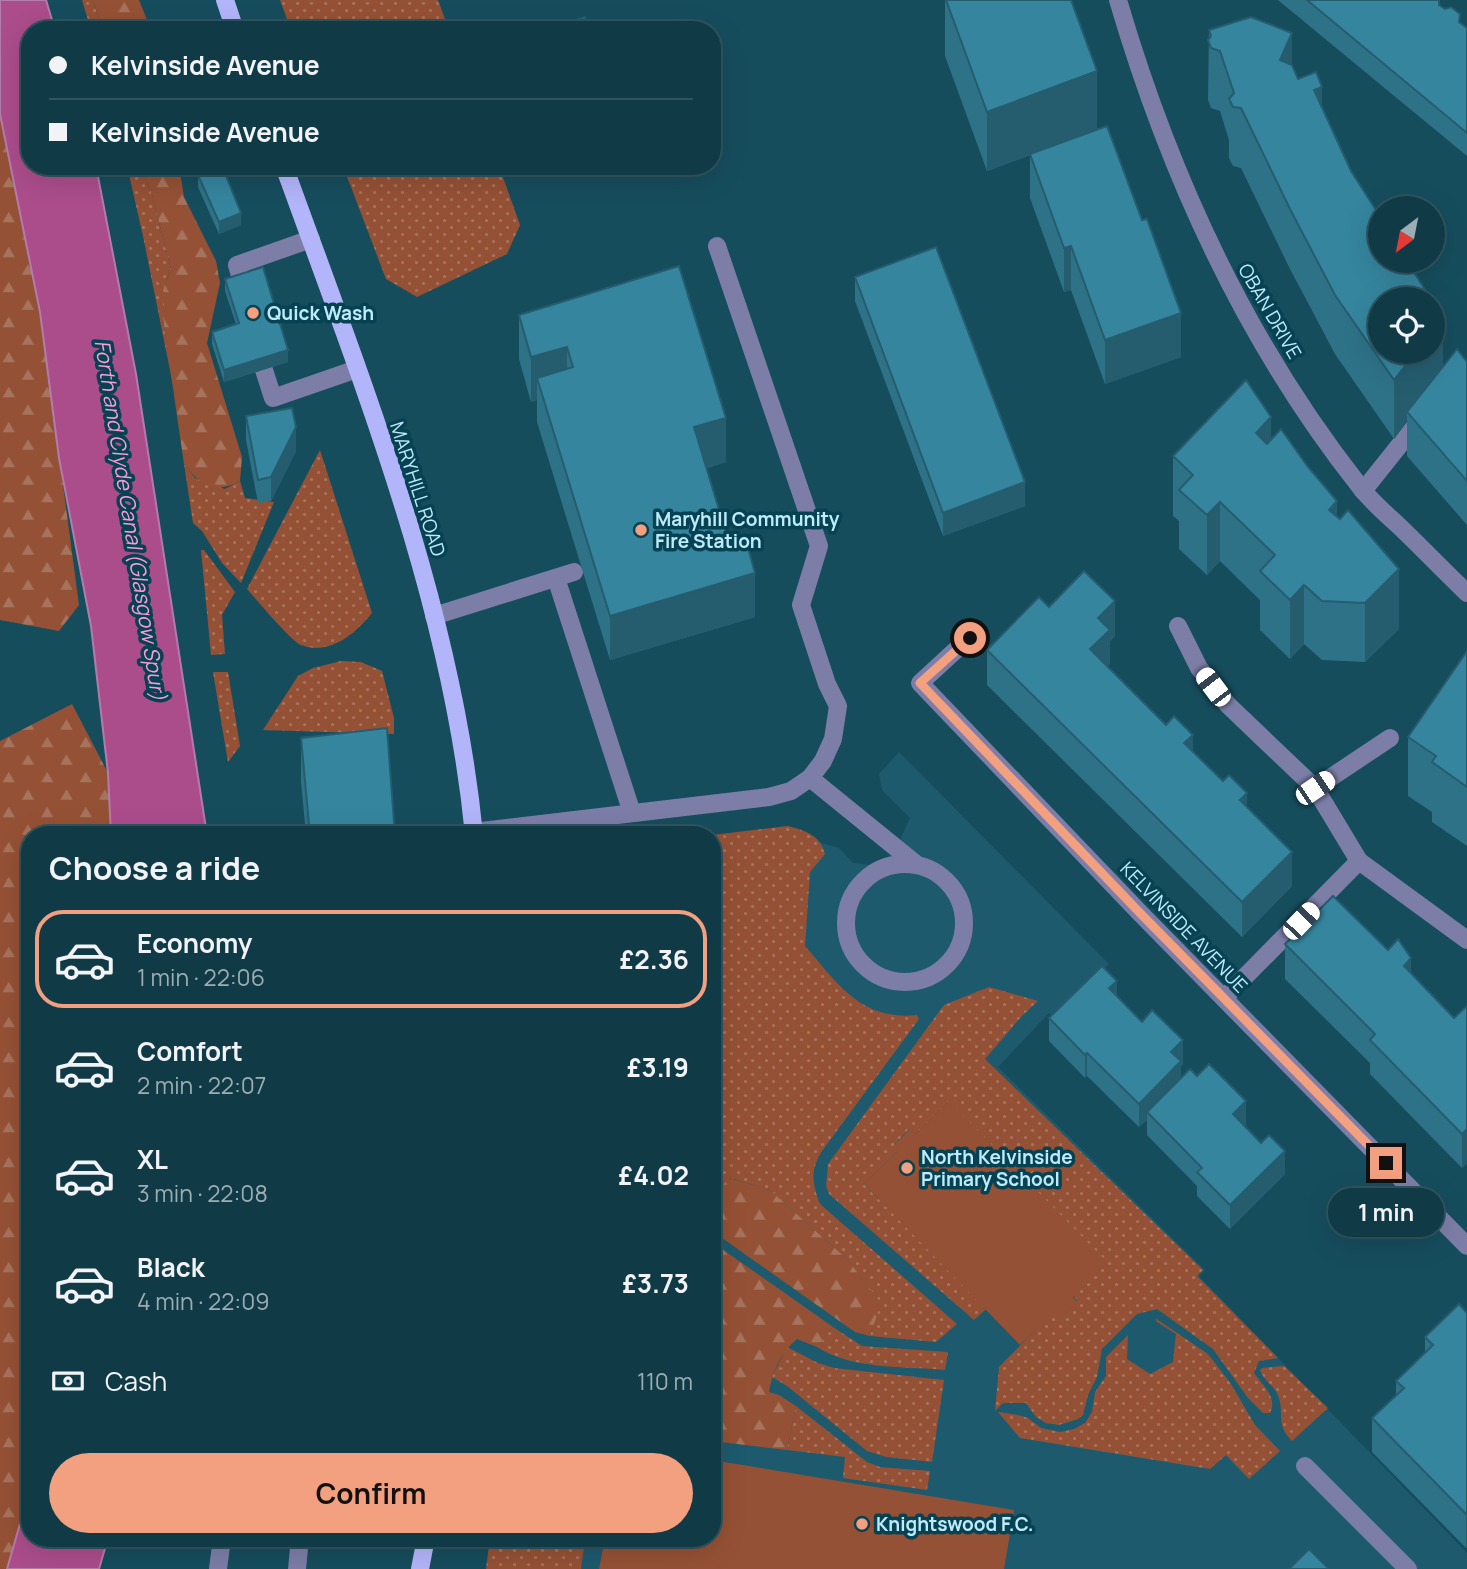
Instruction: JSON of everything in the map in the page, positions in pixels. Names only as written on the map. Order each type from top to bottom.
[{"type":"main road","points":[[225,0],[232,21]]},
{"type":"main road","name":"MARYHILL ROAD","points":[[287,175],[399,493],[434,615],[456,708],[472,826]]},
{"type":"main road","points":[[421,1569],[425,1547]]},
{"type":"street","name":"OBAN DRIVE","points":[[1118,0],[1168,149],[1207,242],[1250,322],[1314,425],[1363,491],[1467,593]]},
{"type":"street","points":[[243,286],[237,265],[311,239]]},
{"type":"street","points":[[534,826],[769,797],[791,791],[810,778],[823,761],[833,739],[838,706],[827,684],[802,605],[819,546],[717,246]]},
{"type":"street","points":[[264,370],[273,398],[357,369]]},
{"type":"street","points":[[1363,491],[1433,402]]},
{"type":"street","points":[[434,615],[574,572]]},
{"type":"street","points":[[556,578],[632,813]]},
{"type":"street","points":[[1178,626],[1199,668],[1228,705],[1315,788],[1359,861],[1467,940]]},
{"type":"street","name":"KELVINSIDE AVENUE","points":[[970,638],[920,683],[1224,998],[1465,1239]]},
{"type":"street","points":[[1315,788],[1390,738]]},
{"type":"street","points":[[810,778],[916,864],[934,871],[949,883],[960,900],[965,918],[963,937],[956,955],[943,969],[926,979],[907,983],[888,981],[870,972],[856,957],[848,939],[846,919],[850,900],[861,883],[877,871],[896,864],[916,864]]},
{"type":"street","points":[[1224,998],[1359,861]]},
{"type":"street","points":[[1305,1465],[1408,1569]]},
{"type":"street","points":[[218,1569],[221,1547]]},
{"type":"street","points":[[297,1569],[299,1547]]},
{"type":"shaded area","name":"North Kelvinside Primary School","points":[[899,752],[1109,964],[1055,1019],[1049,1013],[998,1067],[1205,1270],[1199,1276],[1467,1553],[1467,1569],[507,1569],[511,1547],[721,1547],[721,863],[819,842],[839,848],[853,863],[879,866],[896,849],[910,818],[882,790],[879,774]]},
{"type":"green space","points":[[82,0],[93,0],[100,21],[88,21]]},
{"type":"green space","points":[[93,0],[139,0],[147,21],[100,21]]},
{"type":"green space","points":[[280,0],[438,0],[446,21],[288,21]]},
{"type":"green space","points":[[0,114],[40,312],[79,605],[59,631],[0,620]]},
{"type":"green space","points":[[129,175],[143,175],[151,191],[171,269],[164,286],[164,326],[177,405]]},
{"type":"green space","points":[[143,175],[180,175],[184,197],[216,261],[220,283],[207,343],[242,457],[240,481],[231,485],[215,488],[202,483],[184,464],[164,326],[164,286],[171,269],[151,191]]},
{"type":"green space","points":[[346,175],[502,175],[520,225],[507,254],[417,297],[386,279]]},
{"type":"green space","points":[[320,450],[372,613],[341,641],[312,648],[301,645],[289,635],[247,589]]},
{"type":"green space","points":[[184,464],[195,478],[225,489],[240,481],[245,498],[274,502],[241,583],[222,563],[202,531],[193,523]]},
{"type":"green space","points":[[201,550],[204,550],[235,592],[222,615],[225,654],[211,655]]},
{"type":"green space","points":[[341,661],[361,662],[382,671],[394,718],[394,734],[263,730],[298,676],[313,668]]},
{"type":"green space","points":[[213,672],[228,672],[240,746],[228,762]]},
{"type":"green space","points":[[72,704],[108,773],[111,826],[21,826],[21,1520],[7,1569],[0,1569],[0,741]]},
{"type":"green space","points":[[788,826],[816,838],[825,854],[810,872],[805,946],[840,986],[866,1006],[897,1015],[917,1015],[919,1019],[822,1151],[814,1177],[820,1204],[957,1324],[936,1342],[870,1336],[880,1302],[848,1260],[770,1190],[730,1178],[721,1188],[721,834]]},
{"type":"green space","points":[[989,987],[1038,1001],[985,1059],[1203,1270],[1197,1276],[1278,1358],[1259,1361],[1254,1373],[1271,1396],[1270,1413],[1263,1413],[1248,1398],[1213,1349],[1157,1309],[1137,1314],[1102,1349],[1097,1377],[1088,1395],[1083,1415],[1078,1419],[1059,1425],[1046,1423],[1036,1417],[1026,1403],[1003,1403],[995,1411],[999,1367],[1054,1311],[1061,1317],[1077,1301],[949,1101],[916,1134],[909,1129],[894,1145],[899,1150],[864,1184],[986,1309],[974,1320],[829,1194],[826,1186],[828,1164],[944,1005]]},
{"type":"green space","points":[[949,1101],[1108,1263],[1073,1297],[1077,1302],[1060,1318],[1054,1312],[1020,1345],[864,1184],[898,1151],[894,1145],[910,1129],[916,1134]]},
{"type":"green space","points":[[729,1178],[770,1190],[848,1260],[881,1303],[870,1336],[855,1332],[721,1237],[721,1187]]},
{"type":"green space","points":[[721,1248],[833,1327],[817,1347],[797,1339],[782,1356],[772,1378],[769,1392],[796,1406],[787,1450],[721,1442]]},
{"type":"green space","points":[[1155,1318],[1208,1354],[1231,1384],[1255,1425],[1280,1451],[1249,1479],[1226,1455],[1210,1469],[1020,1438],[998,1412],[1028,1418],[1041,1428],[1060,1432],[1085,1423],[1092,1412],[1095,1392],[1106,1376],[1106,1357],[1128,1335],[1127,1359],[1150,1374],[1173,1362],[1176,1334]]},
{"type":"green space","points":[[833,1327],[862,1346],[948,1352],[945,1370],[879,1366],[846,1360],[817,1347]]},
{"type":"green space","points":[[787,1347],[834,1368],[944,1380],[932,1462],[886,1457],[867,1451],[787,1386],[772,1377]]},
{"type":"green space","points":[[1284,1366],[1328,1408],[1292,1441],[1283,1429],[1277,1393],[1260,1370]]},
{"type":"green space","points":[[796,1406],[867,1462],[880,1467],[930,1471],[927,1490],[843,1478],[845,1457],[787,1450]]},
{"type":"green space","name":"Knightswood F.C.","points":[[721,1461],[1014,1510],[1004,1569],[599,1569],[603,1547],[721,1547]]},
{"type":"green space","points":[[489,1547],[584,1547],[581,1569],[486,1569]]},
{"type":"water","name":"Forth and Clyde Canal (Glasgow Spur)","points":[[0,0],[46,0],[52,21],[21,21],[21,175],[98,175],[136,374],[206,826],[111,826],[108,773],[91,626],[59,458],[40,312],[0,114]]},
{"type":"water","points":[[21,1520],[21,1547],[105,1547],[99,1569],[7,1569]]},
{"type":"building","points":[[946,0],[1071,0],[1097,71],[987,112]]},
{"type":"building","points":[[1307,0],[1439,0],[1439,5],[1445,9],[1451,7],[1460,14],[1459,22],[1467,28],[1467,133]]},
{"type":"building","points":[[1251,17],[1292,33],[1280,60],[1292,65],[1298,79],[1316,72],[1322,87],[1314,90],[1351,171],[1368,198],[1368,273],[1415,273],[1423,287],[1368,287],[1368,343],[1335,295],[1241,108],[1233,107],[1229,99],[1234,93],[1220,51],[1211,48],[1209,30]]},
{"type":"building","points":[[1107,126],[1142,220],[1147,219],[1181,313],[1105,340],[1071,246],[1064,248],[1030,154]]},
{"type":"building","points":[[198,175],[226,175],[241,213],[219,222]]},
{"type":"building","points":[[936,247],[1025,482],[943,513],[855,277]]},
{"type":"building","name":"Maryhill Community Fire Station","points":[[679,266],[726,418],[694,427],[731,549],[747,544],[755,573],[610,616],[537,378],[573,367],[567,347],[531,357],[519,315]]},
{"type":"building","name":"Quick Wash","points":[[263,267],[288,350],[224,370],[212,332],[239,323],[225,279]]},
{"type":"building","points":[[1457,349],[1467,362],[1467,481],[1407,412]]},
{"type":"building","points":[[1383,364],[1407,364],[1394,380]]},
{"type":"building","points":[[1246,380],[1271,417],[1256,433],[1267,444],[1281,429],[1337,501],[1329,510],[1340,519],[1348,510],[1399,569],[1365,603],[1322,601],[1304,585],[1290,600],[1260,571],[1275,555],[1220,502],[1207,515],[1179,490],[1193,475],[1173,456]]},
{"type":"building","points":[[292,408],[296,427],[271,477],[258,480],[246,416]]},
{"type":"building","points":[[1084,571],[1115,601],[1098,618],[1110,630],[1090,649],[1166,725],[1174,716],[1193,735],[1184,743],[1223,781],[1229,775],[1247,793],[1240,800],[1292,852],[1242,902],[987,650],[1039,597],[1049,607]]},
{"type":"building","points":[[1467,651],[1467,787],[1432,762],[1436,756],[1408,737]]},
{"type":"building","points":[[387,728],[394,826],[309,826],[301,738]]},
{"type":"building","points":[[1333,896],[1388,950],[1398,939],[1411,958],[1404,966],[1454,1018],[1467,1006],[1467,1129],[1462,1134],[1370,1040],[1375,1034],[1285,944]]},
{"type":"building","points":[[1102,966],[1117,981],[1109,988],[1142,1022],[1152,1010],[1183,1040],[1171,1052],[1181,1061],[1139,1104],[1049,1018]]},
{"type":"building","points":[[1209,1064],[1246,1101],[1233,1114],[1261,1143],[1269,1135],[1285,1151],[1230,1205],[1197,1172],[1202,1168],[1147,1112],[1190,1069],[1197,1076]]},
{"type":"building","points":[[1459,1304],[1467,1313],[1466,1514],[1372,1418],[1404,1388],[1396,1381],[1433,1345],[1425,1337]]},
{"type":"building","points":[[1309,1549],[1329,1569],[1289,1569]]},
{"type":"place","name":"Quick Wash","points":[[253,313]]},
{"type":"place","name":"Maryhill Community Fire Station","points":[[641,530]]},
{"type":"place","name":"North Kelvinside Primary School","points":[[907,1168]]},
{"type":"place","name":"Knightswood F.C.","points":[[862,1524]]},
{"type":"route","points":[[970,638],[920,683],[1140,913],[1386,1163]]}]
